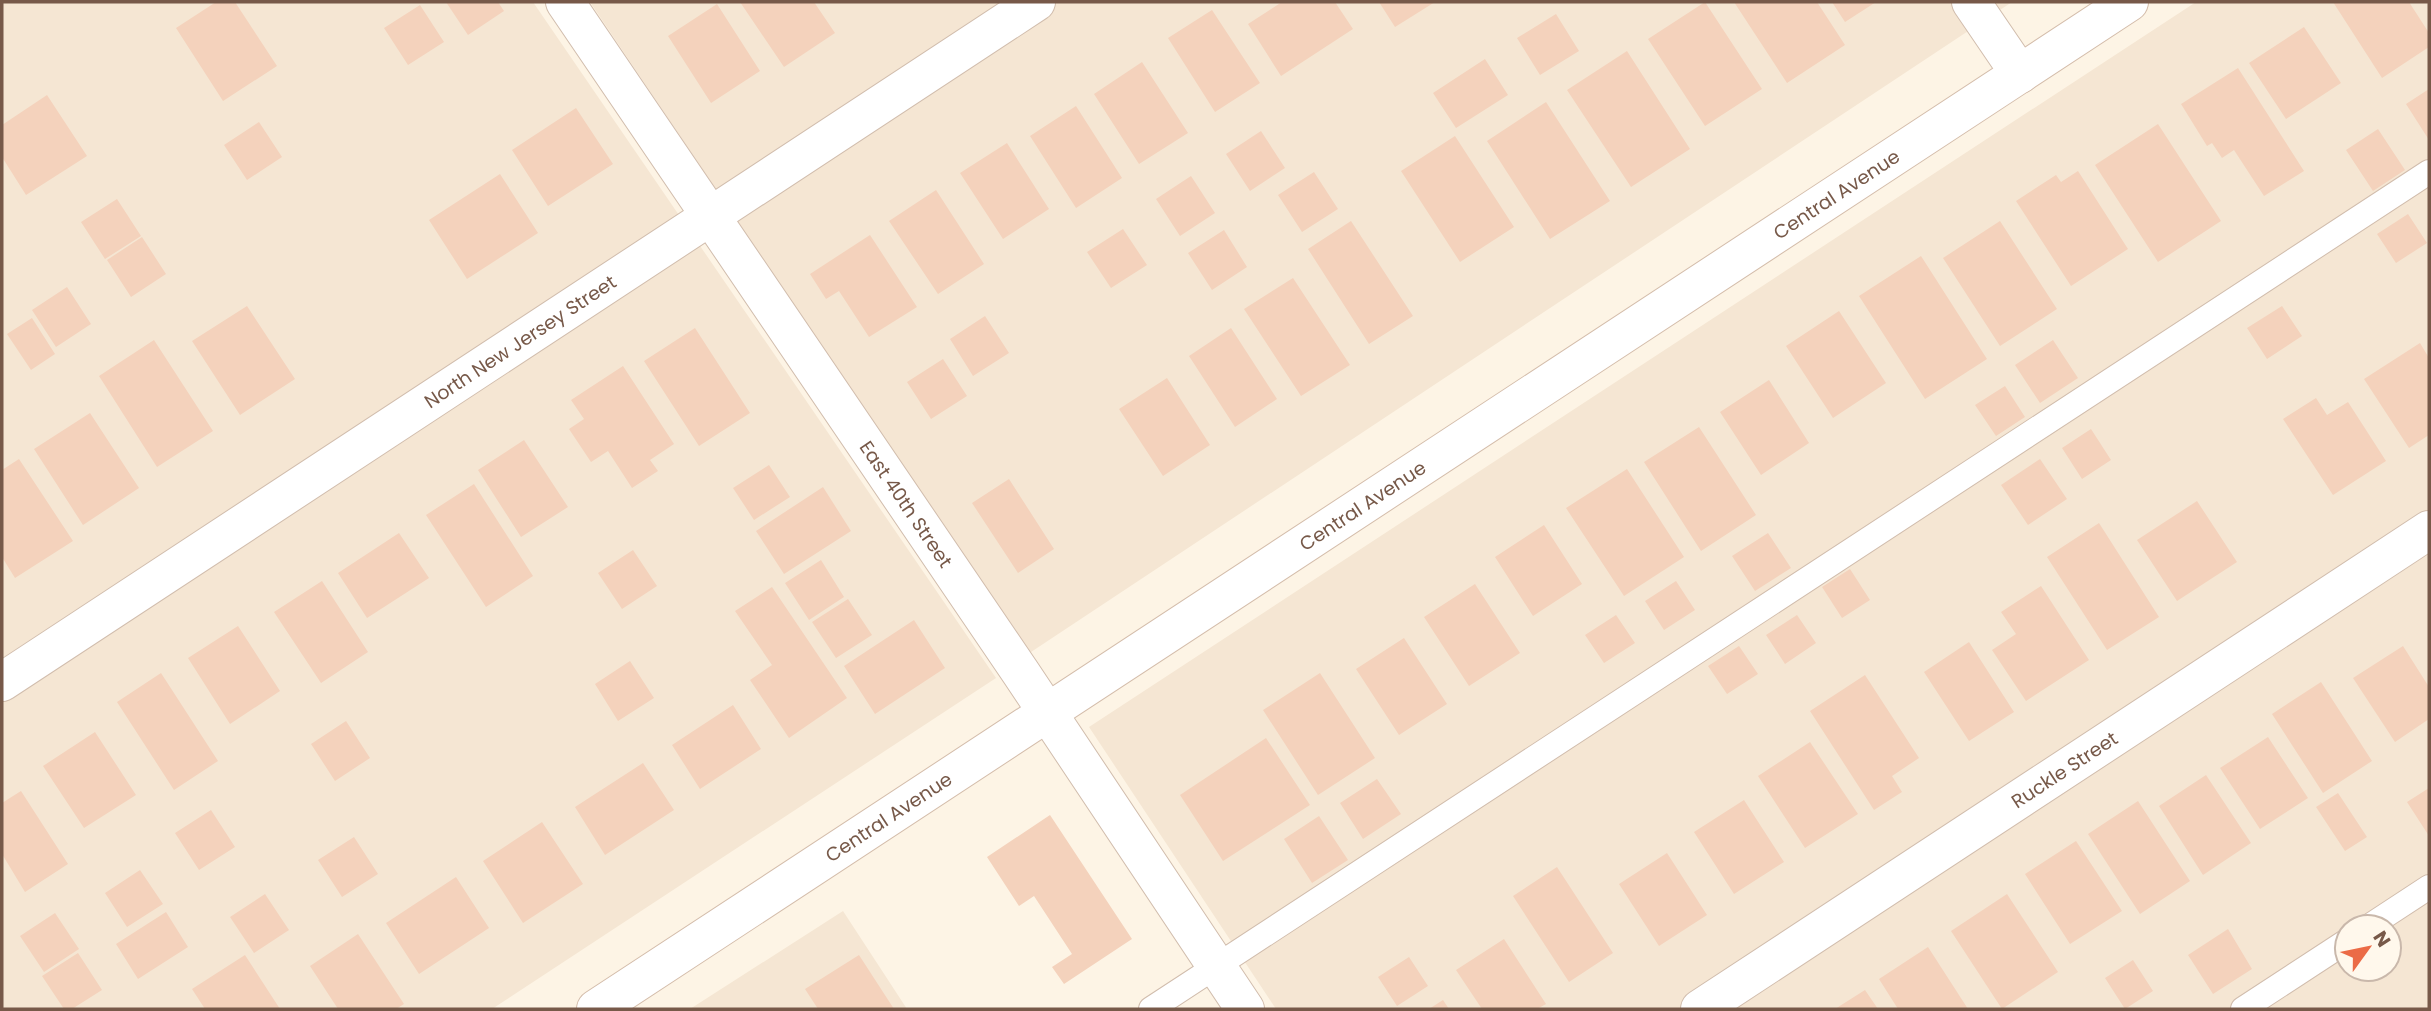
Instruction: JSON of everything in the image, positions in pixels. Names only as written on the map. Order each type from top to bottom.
[{"type":"street","name":"East 40th Street","points":[[565,2],[1245,1009]]},
{"type":"street","name":"North New Jersey Street","points":[[2,682],[1037,2]]},
{"type":"street","points":[[1972,2],[2020,74]]},
{"type":"street","name":"Central Avenue","points":[[596,1009],[2129,2]]},
{"type":"street","name":"Ruckle Street","points":[[1700,1009],[2429,530]]},
{"type":"lane","points":[[1151,1009],[2429,172]]},
{"type":"lane","points":[[2389,913],[2429,887]]},
{"type":"lane","points":[[2243,1009],[2333,950]]},
{"type":"shaded area","points":[[2,2],[533,2],[996,678],[492,1009],[2,1009]]},
{"type":"shaded area","points":[[590,2],[2012,2],[1028,654]]},
{"type":"shaded area","points":[[2196,2],[2429,2],[2429,1009],[1276,1009],[1089,727]]},
{"type":"shaded area","points":[[843,911],[907,1009],[690,1009]]},
{"type":"building","points":[[216,2],[235,2],[277,66],[223,101],[176,28]]},
{"type":"building","points":[[446,2],[498,2],[504,11],[468,35]]},
{"type":"building","points":[[740,2],[814,2],[835,33],[784,67]]},
{"type":"building","points":[[1282,2],[1335,2],[1353,29],[1281,76],[1248,24]]},
{"type":"building","points":[[1379,2],[1435,2],[1395,27]]},
{"type":"building","points":[[1705,2],[1762,89],[1705,126],[1648,39]]},
{"type":"building","points":[[1734,2],[1817,2],[1845,45],[1787,83]]},
{"type":"building","points":[[1832,2],[1876,2],[1845,22]]},
{"type":"building","points":[[2333,2],[2409,2],[2429,33],[2429,47],[2382,78]]},
{"type":"building","points":[[717,4],[760,71],[711,103],[668,36]]},
{"type":"building","points":[[420,5],[444,42],[408,65],[384,28]]},
{"type":"building","points":[[1212,10],[1260,83],[1215,112],[1168,38]]},
{"type":"building","points":[[1556,14],[1579,51],[1540,75],[1517,38]]},
{"type":"building","points":[[2304,27],[2341,83],[2286,119],[2249,63]]},
{"type":"building","points":[[1627,51],[1690,149],[1631,187],[1567,90]]},
{"type":"building","points":[[1485,59],[1508,95],[1456,128],[1433,93]]},
{"type":"building","points":[[1142,62],[1188,133],[1139,164],[1094,94]]},
{"type":"building","points":[[2238,68],[2304,171],[2264,196],[2234,150],[2222,158],[2212,143],[2207,146],[2181,104]]},
{"type":"building","points":[[2429,89],[2429,140],[2406,104]]},
{"type":"building","points":[[47,95],[87,156],[26,195],[2,157],[2,125]]},
{"type":"building","points":[[1546,102],[1610,201],[1550,239],[1487,141]]},
{"type":"building","points":[[1076,106],[1122,178],[1076,208],[1030,136]]},
{"type":"building","points":[[576,108],[613,164],[548,206],[512,150]]},
{"type":"building","points":[[259,122],[282,157],[247,180],[224,145]]},
{"type":"building","points":[[2158,124],[2221,221],[2158,262],[2095,165]]},
{"type":"building","points":[[2378,129],[2405,170],[2373,191],[2346,150]]},
{"type":"building","points":[[1261,131],[1285,168],[1250,191],[1226,154]]},
{"type":"building","points":[[1455,136],[1514,227],[1460,262],[1401,171]]},
{"type":"building","points":[[1007,143],[1049,209],[1003,239],[960,173]]},
{"type":"building","points":[[2078,171],[2128,249],[2071,286],[2016,201],[2056,175],[2061,182]]},
{"type":"building","points":[[1314,172],[1338,209],[1302,232],[1278,195]]},
{"type":"building","points":[[500,174],[538,233],[467,279],[429,220]]},
{"type":"building","points":[[1191,176],[1215,213],[1180,236],[1156,199]]},
{"type":"building","points":[[936,190],[984,264],[938,294],[889,221]]},
{"type":"building","points":[[117,199],[141,236],[105,259],[81,222]]},
{"type":"building","points":[[2408,214],[2427,243],[2396,263],[2377,234]]},
{"type":"building","points":[[1351,221],[1413,316],[1369,344],[1308,249]]},
{"type":"building","points":[[2000,221],[2057,309],[2000,346],[1943,258]]},
{"type":"building","points":[[1123,229],[1147,265],[1111,288],[1087,252]]},
{"type":"building","points":[[1224,230],[1247,267],[1212,290],[1188,253]]},
{"type":"building","points":[[870,235],[917,307],[869,337],[839,291],[826,299],[810,274]]},
{"type":"building","points":[[142,237],[166,274],[131,297],[107,260]]},
{"type":"building","points":[[1921,256],[1987,359],[1925,399],[1859,296]]},
{"type":"building","points":[[1293,278],[1350,365],[1301,396],[1244,309]]},
{"type":"building","points":[[67,287],[91,324],[56,347],[32,310]]},
{"type":"building","points":[[247,306],[295,379],[240,415],[192,341]]},
{"type":"building","points":[[2282,306],[2302,336],[2267,359],[2247,328]]},
{"type":"building","points":[[1839,311],[1886,383],[1833,418],[1786,346]]},
{"type":"building","points":[[985,316],[1009,353],[973,376],[950,339]]},
{"type":"building","points":[[32,318],[55,354],[31,370],[7,334]]},
{"type":"building","points":[[695,328],[750,413],[699,446],[644,361]]},
{"type":"building","points":[[1231,328],[1277,399],[1235,427],[1189,356]]},
{"type":"building","points":[[154,340],[213,431],[157,467],[99,376]]},
{"type":"building","points":[[2053,340],[2078,378],[2040,403],[2015,365]]},
{"type":"building","points":[[2420,343],[2429,358],[2429,435],[2409,448],[2364,379]]},
{"type":"building","points":[[943,359],[967,396],[931,419],[907,382]]},
{"type":"building","points":[[623,366],[674,444],[650,460],[658,471],[632,488],[608,451],[591,462],[569,429],[584,419],[571,400]]},
{"type":"building","points":[[1167,378],[1210,445],[1163,476],[1119,409]]},
{"type":"building","points":[[1769,380],[1809,443],[1761,475],[1720,412]]},
{"type":"building","points":[[2005,386],[2025,417],[1996,436],[1975,405]]},
{"type":"building","points":[[2316,398],[2327,415],[2348,402],[2386,461],[2333,495],[2283,419]]},
{"type":"building","points":[[90,413],[139,488],[83,525],[34,449]]},
{"type":"building","points":[[1699,427],[1756,515],[1701,551],[1644,462]]},
{"type":"building","points":[[2091,429],[2111,460],[2082,479],[2062,448]]},
{"type":"building","points":[[524,440],[568,507],[521,537],[478,470]]},
{"type":"building","points":[[19,459],[73,541],[15,578],[2,557],[2,470]]},
{"type":"building","points":[[2040,459],[2067,499],[2028,525],[2001,485]]},
{"type":"building","points":[[769,465],[790,497],[754,520],[733,488]]},
{"type":"building","points":[[1627,469],[1684,557],[1624,596],[1566,508]]},
{"type":"building","points":[[1009,479],[1054,549],[1018,573],[972,503]]},
{"type":"building","points":[[474,484],[533,576],[486,607],[426,515]]},
{"type":"building","points":[[823,487],[851,531],[784,574],[756,531]]},
{"type":"building","points":[[2197,501],[2237,562],[2177,601],[2137,540]]},
{"type":"building","points":[[2099,523],[2159,617],[2107,650],[2047,557]]},
{"type":"building","points":[[1544,525],[1582,584],[1533,616],[1495,557]]},
{"type":"building","points":[[399,533],[429,578],[367,618],[338,573]]},
{"type":"building","points":[[1768,533],[1791,568],[1755,591],[1732,556]]},
{"type":"building","points":[[633,550],[657,586],[622,609],[598,573]]},
{"type":"building","points":[[821,560],[844,597],[809,620],[785,583]]},
{"type":"building","points":[[1850,569],[1870,600],[1842,618],[1822,587]]},
{"type":"building","points":[[322,581],[368,652],[321,683],[274,612]]},
{"type":"building","points":[[1676,581],[1695,610],[1664,630],[1645,601]]},
{"type":"building","points":[[1475,584],[1520,653],[1469,686],[1424,617]]},
{"type":"building","points":[[2041,586],[2089,660],[2026,701],[1992,650],[2016,634],[2001,612]]},
{"type":"building","points":[[772,587],[847,698],[789,738],[750,680],[772,665],[735,611]]},
{"type":"building","points":[[848,599],[872,635],[836,658],[812,622]]},
{"type":"building","points":[[1616,615],[1635,643],[1604,663],[1585,635]]},
{"type":"building","points":[[1797,615],[1816,643],[1785,664],[1766,635]]},
{"type":"building","points":[[914,620],[945,668],[875,714],[844,666]]},
{"type":"building","points":[[238,626],[280,691],[230,724],[188,658]]},
{"type":"building","points":[[1404,638],[1447,704],[1399,735],[1356,669]]},
{"type":"building","points":[[1969,642],[2014,712],[1969,741],[1924,672]]},
{"type":"building","points":[[1739,646],[1758,674],[1727,694],[1708,666]]},
{"type":"building","points":[[2403,646],[2429,687],[2429,719],[2395,742],[2353,678]]},
{"type":"building","points":[[630,661],[654,698],[618,721],[595,684]]},
{"type":"building","points":[[161,673],[218,761],[174,790],[117,702]]},
{"type":"building","points":[[1320,673],[1375,758],[1318,795],[1263,710]]},
{"type":"building","points":[[1865,675],[1919,758],[1892,776],[1902,792],[1874,810],[1810,711]]},
{"type":"building","points":[[2321,682],[2372,761],[2323,793],[2272,714]]},
{"type":"building","points":[[733,705],[761,749],[700,789],[672,745]]},
{"type":"building","points":[[346,721],[370,758],[335,781],[311,744]]},
{"type":"building","points":[[95,732],[136,795],[84,828],[43,766]]},
{"type":"building","points":[[2268,737],[2308,798],[2260,829],[2220,768]]},
{"type":"building","points":[[1266,738],[1310,805],[1223,861],[1180,795]]},
{"type":"building","points":[[1810,742],[1858,814],[1805,848],[1758,776]]},
{"type":"building","points":[[643,763],[674,810],[605,855],[575,807]]},
{"type":"building","points":[[2206,775],[2251,843],[2203,875],[2159,806]]},
{"type":"building","points":[[1377,779],[1401,814],[1363,839],[1340,803]]},
{"type":"building","points":[[2429,788],[2429,836],[2407,802]]},
{"type":"building","points":[[21,791],[68,864],[25,892],[2,854],[2,803]]},
{"type":"building","points":[[2338,793],[2367,837],[2345,851],[2316,807]]},
{"type":"building","points":[[1744,800],[1784,862],[1734,894],[1694,832]]},
{"type":"building","points":[[2138,801],[2190,881],[2140,914],[2088,834]]},
{"type":"building","points":[[211,810],[235,847],[199,870],[175,833]]},
{"type":"building","points":[[1050,815],[1132,939],[1064,984],[1052,967],[1072,954],[1034,896],[1019,906],[987,857]]},
{"type":"building","points":[[1319,816],[1348,860],[1312,883],[1284,839]]},
{"type":"building","points":[[542,822],[583,884],[523,923],[483,861]]},
{"type":"building","points":[[354,837],[378,874],[342,897],[318,860]]},
{"type":"building","points":[[2076,841],[2122,911],[2070,944],[2025,874]]},
{"type":"building","points":[[1667,853],[1707,915],[1659,946],[1619,884]]},
{"type":"building","points":[[1557,867],[1613,953],[1569,982],[1513,896]]},
{"type":"building","points":[[140,870],[163,904],[127,927],[105,893]]},
{"type":"building","points":[[456,877],[489,928],[419,974],[386,923]]},
{"type":"building","points":[[265,894],[289,930],[254,953],[230,917]]},
{"type":"building","points":[[2007,894],[2058,972],[2002,1009],[1951,931]]},
{"type":"building","points":[[166,912],[188,947],[138,979],[116,944]]},
{"type":"building","points":[[55,913],[79,949],[44,972],[20,936]]},
{"type":"building","points":[[2228,929],[2252,969],[2213,994],[2188,955]]},
{"type":"building","points":[[358,934],[404,1004],[396,1009],[338,1009],[310,966]]},
{"type":"building","points":[[1504,939],[1546,1004],[1537,1009],[1482,1009],[1456,970]]},
{"type":"building","points":[[1928,947],[1968,1009],[1898,1009],[1879,979]]},
{"type":"building","points":[[78,953],[102,990],[72,1009],[64,1009],[42,976]]},
{"type":"building","points":[[245,955],[280,1009],[205,1009],[192,989]]},
{"type":"building","points":[[859,955],[894,1009],[818,1009],[805,989]]},
{"type":"building","points":[[1409,957],[1428,986],[1397,1006],[1378,977]]},
{"type":"building","points":[[2133,960],[2153,991],[2125,1009],[2105,978]]},
{"type":"building","points":[[1865,990],[1878,1009],[1835,1009]]},
{"type":"building","points":[[1443,1000],[1449,1009],[1429,1009]]}]
